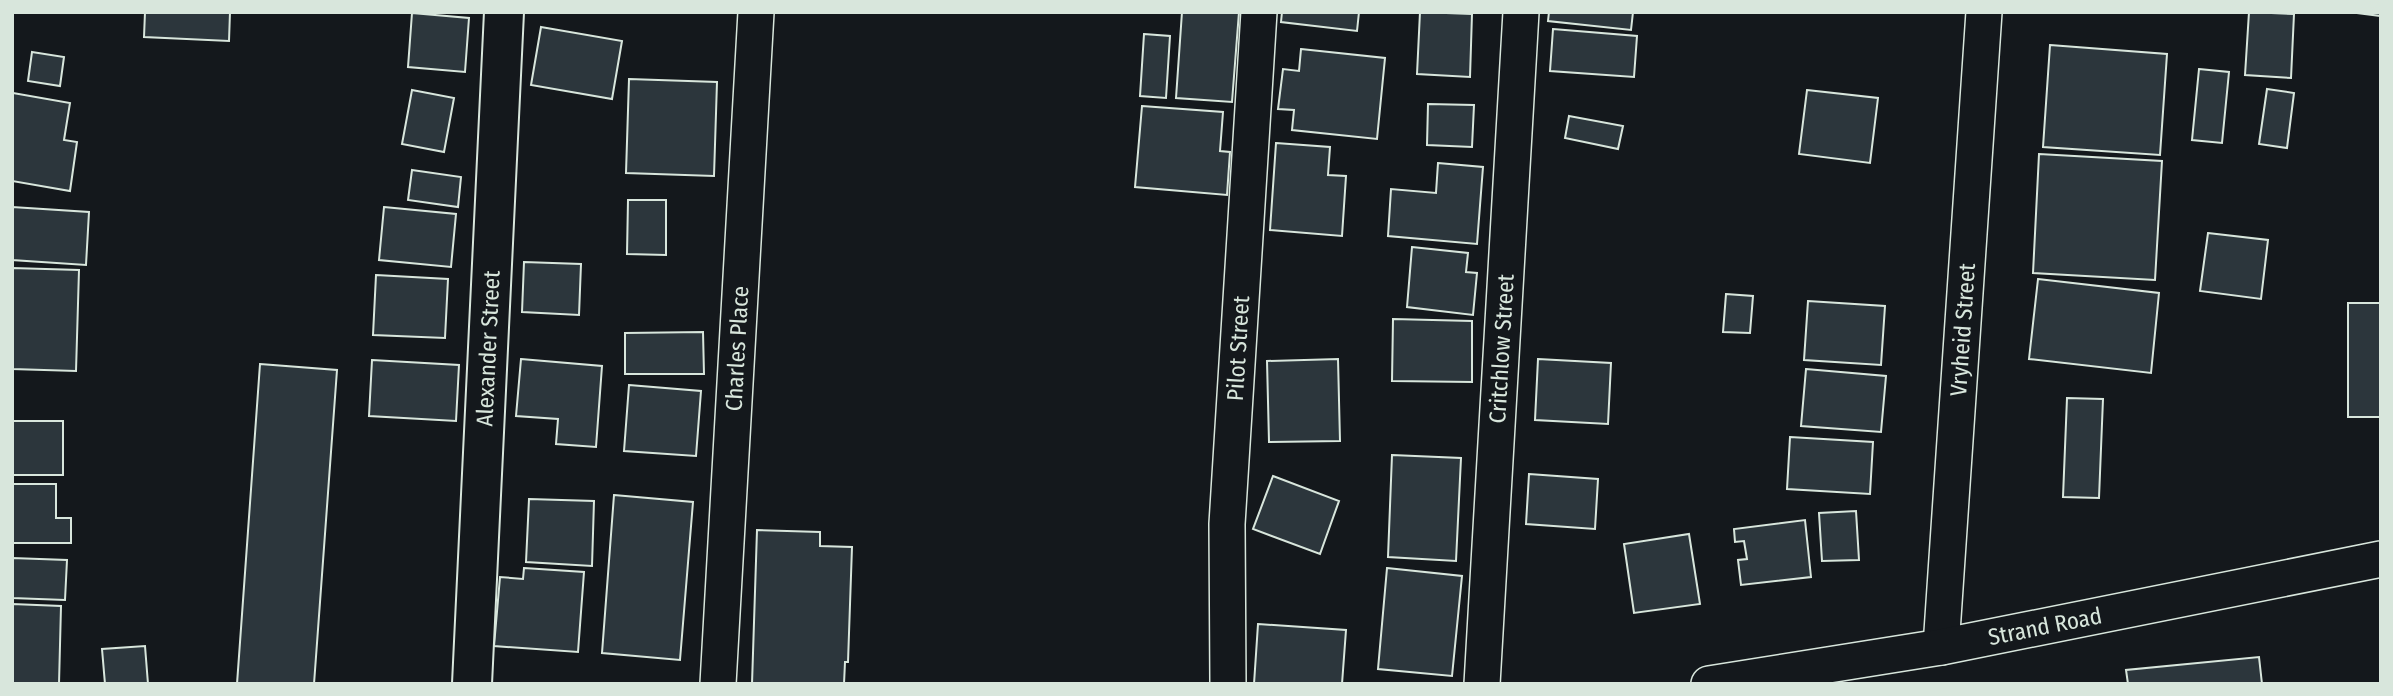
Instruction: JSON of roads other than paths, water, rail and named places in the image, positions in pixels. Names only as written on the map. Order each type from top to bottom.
[{"type":"street","name":"Alexander Street","points":[[472,684],[504,12]]},
{"type":"street","name":"Charles Place","points":[[718,684],[757,12]]},
{"type":"street","name":"Pilot Street","points":[[1228,684],[1227,524],[1259,12]]},
{"type":"street","name":"Critchlow Street","points":[[1482,684],[1521,12]]},
{"type":"street","name":"Vryheid Street","points":[[1941,648],[1984,12]]},
{"type":"street","name":"Strand Road","points":[[1709,684],[1941,648],[2381,559]]}]
